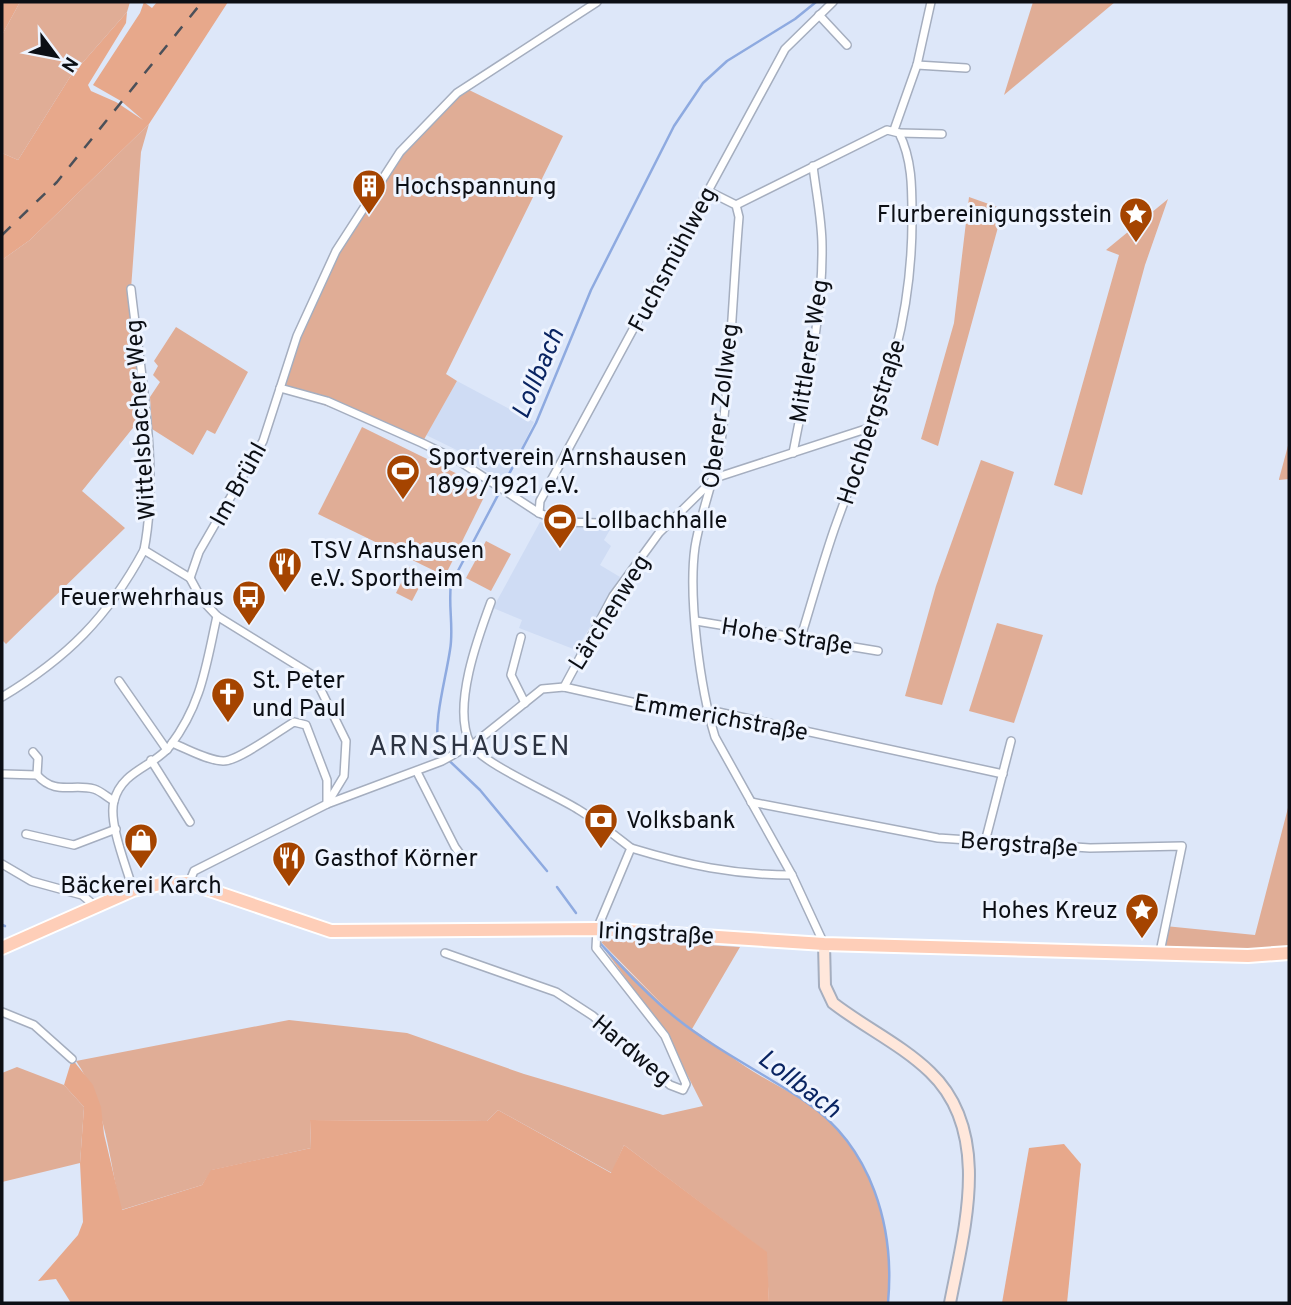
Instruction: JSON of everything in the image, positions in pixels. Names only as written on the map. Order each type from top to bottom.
[{"type":"main road","name":"Iringstraße","points":[[2,948],[133,890],[161,884],[189,883],[331,931],[597,929],[824,944],[1248,956],[1289,953]]},
{"type":"street","name":"Im Brühl","points":[[190,578],[200,552],[263,441],[297,336],[335,250],[400,152],[457,93],[597,2]]},
{"type":"street","name":"Fuchsmühlweg","points":[[539,513],[540,501],[785,49],[833,2]]},
{"type":"street","points":[[896,131],[917,65],[931,2]]},
{"type":"street","points":[[819,15],[847,45]]},
{"type":"street","points":[[917,65],[965,68]]},
{"type":"street","points":[[708,191],[736,205],[813,166],[896,131],[942,134]]},
{"type":"street","name":"Hochbergstraße","points":[[801,637],[834,531],[875,426],[900,340],[913,256],[912,180],[905,145],[896,131]]},
{"type":"street","name":"Mittlerer Weg","points":[[793,453],[818,320],[821,286],[822,243],[813,166]]},
{"type":"street","name":"Oberer Zollweg","points":[[736,205],[739,217],[722,432],[715,478],[695,547],[696,621],[709,716],[715,737],[792,875],[824,944]]},
{"type":"street","name":"Wittelsbacher Weg","points":[[131,289],[146,439],[150,519],[144,550]]},
{"type":"street","points":[[280,388],[327,401],[422,443],[500,487],[539,513],[562,522],[637,524]]},
{"type":"street","name":"Lärchenweg","points":[[564,687],[627,577],[659,533],[715,478],[875,426]]},
{"type":"street","points":[[2,697],[35,677],[93,627],[116,597],[144,550],[190,578],[202,600],[217,616],[310,672],[324,692],[346,741],[344,776],[327,804]]},
{"type":"street","points":[[491,602],[470,671],[465,699],[464,725],[470,745],[492,762],[578,809],[631,848],[703,868],[742,875],[792,875]]},
{"type":"street","points":[[133,890],[116,829],[114,801],[128,775],[169,746],[198,702],[217,616]]},
{"type":"street","name":"Hohe Straße","points":[[696,621],[878,651]]},
{"type":"street","points":[[521,637],[511,675],[524,702]]},
{"type":"street","points":[[119,681],[169,746],[225,761],[236,759],[261,740],[294,722],[306,725],[327,779],[327,804]]},
{"type":"street","name":"Emmerichstraße","points":[[189,883],[194,871],[327,804],[442,761],[470,745],[542,690],[564,687],[699,717],[718,712],[1003,774]]},
{"type":"street","points":[[985,842],[1011,741]]},
{"type":"street","points":[[33,752],[38,758],[37,775],[45,785],[73,790],[94,789],[114,801]]},
{"type":"street","points":[[151,760],[190,822]]},
{"type":"street","points":[[417,772],[455,847],[466,862]]},
{"type":"street","points":[[4,774],[37,775]]},
{"type":"street","name":"Bergstraße","points":[[751,802],[873,827],[985,842],[1090,848],[1182,846],[1160,952]]},
{"type":"street","points":[[26,834],[74,845],[116,829]]},
{"type":"street","points":[[597,929],[631,848]]},
{"type":"street","points":[[2,863],[31,880],[82,895],[94,905]]},
{"type":"street","name":"Hardweg","points":[[445,953],[556,992],[593,1016],[670,1086],[683,1090],[686,1084],[665,1036],[596,948],[594,939],[597,929]]},
{"type":"street","points":[[824,944],[825,986],[833,1003],[931,1073],[948,1096],[962,1126],[970,1165],[968,1207],[950,1303]]},
{"type":"street","points":[[2,1012],[34,1025],[72,1059]]},
{"type":"shaded area","points":[[2,2],[20,2],[2,35]]},
{"type":"shaded area","points":[[20,2],[130,2],[127,12],[70,77],[18,160],[2,153],[2,35]]},
{"type":"shaded area","points":[[144,2],[152,8],[157,2],[228,2],[149,124],[30,240],[2,260],[2,153],[18,160],[70,77],[127,12],[126,23],[88,85],[91,91],[116,102],[143,120],[121,101],[93,85],[140,13]]},
{"type":"shaded area","points":[[1033,2],[1115,2],[1004,95]]},
{"type":"shaded area","points":[[465,88],[563,136],[446,374],[457,381],[422,443],[280,388],[336,251],[400,152]]},
{"type":"shaded area","points":[[149,124],[141,152],[131,289],[145,413],[82,491],[125,528],[6,644],[2,640],[2,260],[30,240]]},
{"type":"shaded area","points":[[969,197],[1003,209],[938,446],[921,439],[954,323]]},
{"type":"shaded area","points":[[1168,199],[1145,265],[1082,495],[1054,485],[1119,255],[1106,250]]},
{"type":"shaded area","points":[[176,327],[248,372],[215,434],[207,430],[193,455],[152,429],[150,397],[160,382],[153,375],[158,366],[154,361]]},
{"type":"shaded area","points":[[457,381],[534,422],[505,482],[469,461],[471,457],[426,435]]},
{"type":"shaded area","name":"Sportverein Arnshausen 1899/1921 e.V.","points":[[362,427],[488,489],[445,576],[318,514]]},
{"type":"shaded area","points":[[1289,442],[1289,479],[1279,480],[1279,479]]},
{"type":"shaded area","points":[[981,460],[1014,472],[942,705],[905,696],[936,586]]},
{"type":"shaded area","points":[[540,522],[556,527],[611,528],[604,540],[611,546],[600,565],[620,577],[576,650],[519,628],[522,620],[493,608]]},
{"type":"shaded area","points":[[486,541],[511,554],[491,591],[466,578]]},
{"type":"shaded area","points":[[409,567],[425,576],[412,601],[396,593]]},
{"type":"shaded area","points":[[997,623],[1043,635],[1014,723],[969,711]]},
{"type":"shaded area","points":[[1289,804],[1289,953],[1160,952],[1165,926],[1255,935]]},
{"type":"shaded area","points":[[607,939],[740,947],[692,1029],[746,1067],[818,1111],[838,1130],[854,1151],[877,1198],[884,1223],[888,1250],[888,1303],[769,1303],[766,1252],[624,1145],[612,1173],[498,1110],[487,1121],[310,1120],[311,1148],[212,1170],[202,1185],[121,1210],[100,1114],[76,1061],[289,1020],[407,1033],[524,1074],[663,1115],[703,1106],[667,1035],[600,943],[668,1010],[601,942]]},
{"type":"shaded area","points":[[72,1059],[93,1085],[101,1107],[104,1134],[122,1210],[202,1185],[211,1170],[311,1148],[310,1120],[487,1121],[498,1110],[611,1173],[624,1145],[767,1252],[769,1303],[71,1303],[56,1279],[38,1281],[78,1235],[83,1222],[80,1163],[84,1107],[64,1085]]},
{"type":"shaded area","points":[[17,1067],[64,1085],[84,1107],[80,1163],[2,1182],[2,1073]]},
{"type":"shaded area","points":[[1064,1144],[1081,1164],[1067,1303],[1002,1303],[1029,1148]]},
{"type":"waterway","name":"Lollbach","points":[[547,871],[480,790],[438,750],[439,713],[451,642],[451,584],[536,423],[591,290],[674,126],[703,83],[727,61],[795,19],[816,2]]},
{"type":"waterway","name":"Lollbach","points":[[557,887],[576,913]]},
{"type":"waterway","name":"Lollbach","points":[[600,943],[676,1018],[707,1041],[806,1102],[829,1120],[848,1142],[863,1165],[883,1218],[889,1274],[888,1303]]},
{"type":"railway","points":[[2,235],[57,182],[202,2]]},
{"type":"place","name":"Hochspannung","points":[[369,216]]},
{"type":"place","name":"Flurbereinigungsstein","points":[[1136,244]]},
{"type":"place","name":"Sportverein Arnshausen 1899/1921 e.V.","points":[[403,501]]},
{"type":"place","name":"Lollbachhalle","points":[[560,550]]},
{"type":"place","name":"TSV Arnshausen e.V. Sportheim","points":[[285,594]]},
{"type":"place","name":"Feuerwehrhaus","points":[[249,627]]},
{"type":"place","name":"St. Peter und Paul","points":[[228,724]]},
{"type":"place","name":"Volksbank","points":[[601,850]]},
{"type":"place","name":"Bäckerei Karch","points":[[141,870]]},
{"type":"place","name":"Gasthof Körner","points":[[289,888]]},
{"type":"place","name":"Hohes Kreuz","points":[[1142,940]]},
{"type":"district","name":"ARNSHAUSEN","points":[[470,745]]}]
